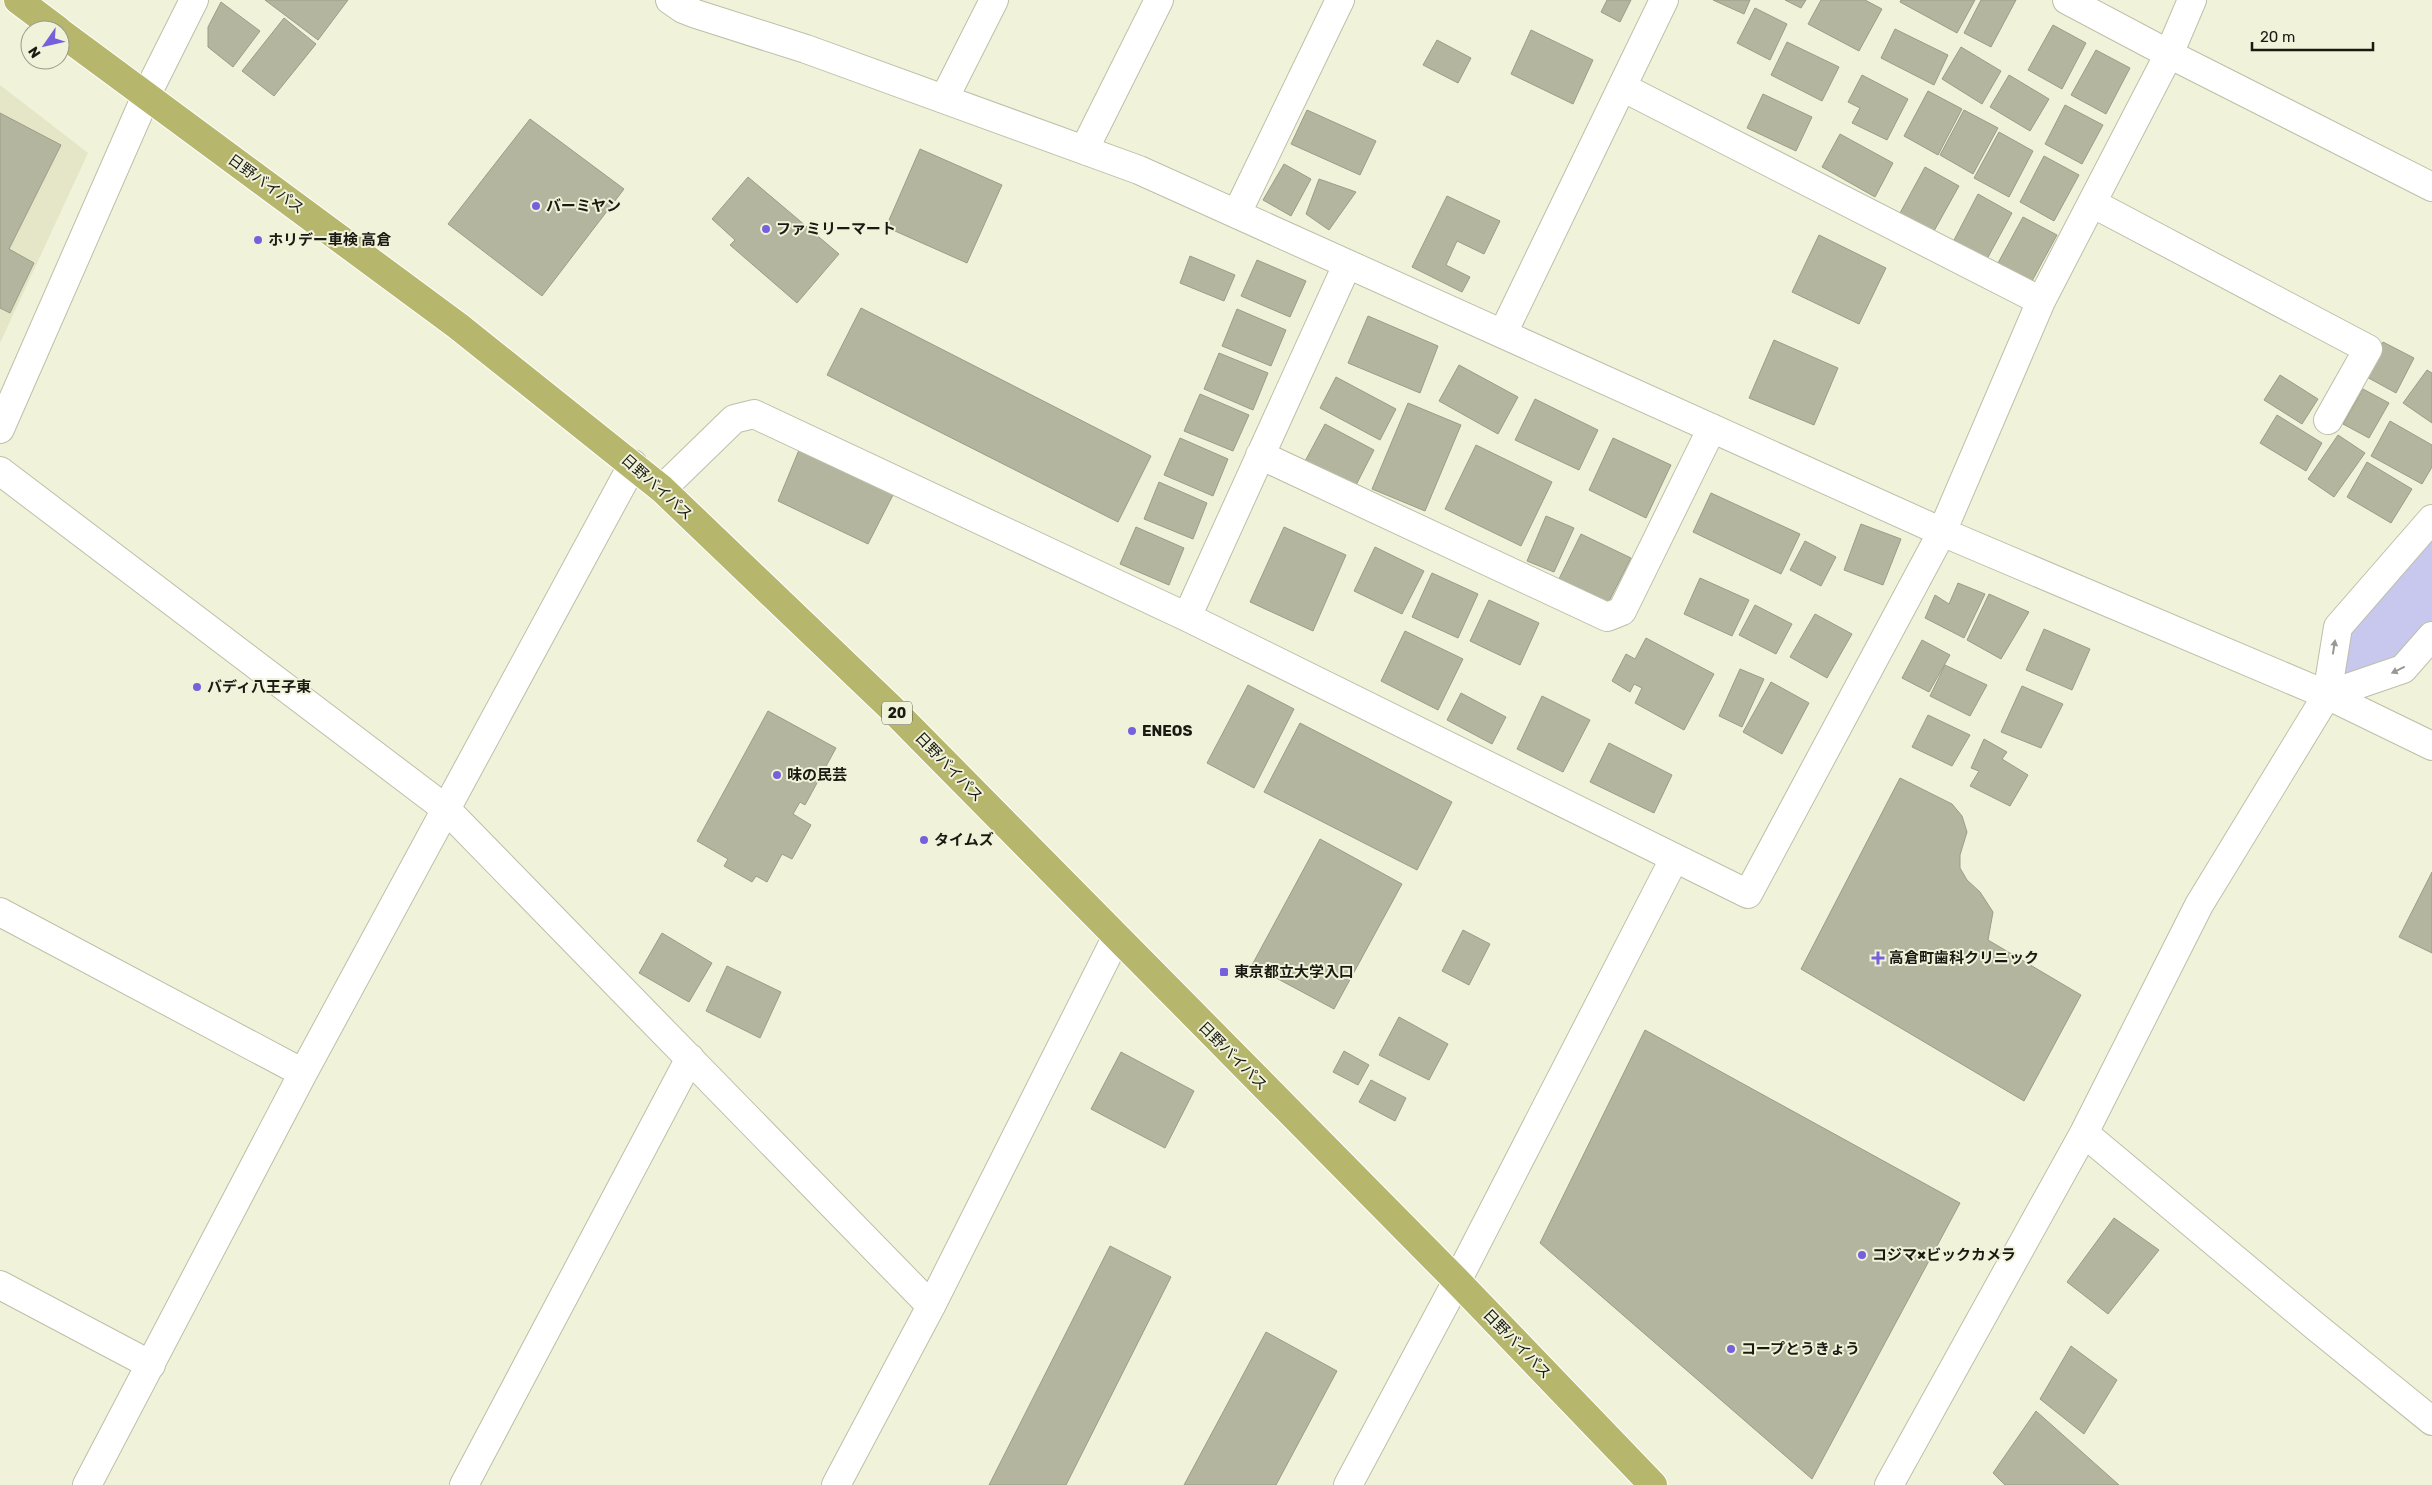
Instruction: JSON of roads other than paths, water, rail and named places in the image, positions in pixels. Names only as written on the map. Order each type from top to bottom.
[{"type":"highway","name":"日野バイパス","points":[[18,0],[44,20]]},
{"type":"highway","name":"日野バイパス","points":[[70,39],[458,326],[662,489],[890,707],[1457,1282],[1653,1485]]},
{"type":"street","points":[[0,429],[146,96],[194,0]]},
{"type":"street","points":[[670,0],[683,10],[699,7],[806,49],[1139,170],[1238,213],[1347,266],[1503,333],[1942,532],[2326,695],[2432,746]]},
{"type":"street","points":[[944,99],[994,0]]},
{"type":"street","points":[[1084,150],[1159,0]]},
{"type":"street","points":[[1238,213],[1340,0]]},
{"type":"street","points":[[1503,333],[1664,0]]},
{"type":"street","points":[[2067,0],[2168,54],[2432,187]]},
{"type":"street","points":[[662,489],[734,419],[754,414],[1187,617],[1748,894],[1942,532],[2041,301],[2168,54],[2192,0]]},
{"type":"street","points":[[1622,87],[2041,301]]},
{"type":"street","points":[[2092,203],[2368,349],[2328,420]]},
{"type":"street","points":[[1187,617],[1347,266]]},
{"type":"street","points":[[1260,455],[1607,617],[1622,611],[1712,428]]},
{"type":"street","points":[[87,1485],[303,1074],[633,464]]},
{"type":"street","points":[[0,471],[446,808],[930,1306]]},
{"type":"street","points":[[1889,1485],[2084,1133],[2199,905],[2326,695],[2338,627],[2432,519]]},
{"type":"street","points":[[2326,695],[2403,669],[2432,636]]},
{"type":"street","points":[[1348,1485],[1457,1282],[1674,859]]},
{"type":"street","points":[[0,912],[303,1074]]},
{"type":"street","points":[[836,1485],[930,1306],[1116,938]]},
{"type":"street","points":[[464,1485],[690,1058]]},
{"type":"street","points":[[2084,1133],[2432,1421]]},
{"type":"street","points":[[0,1285],[151,1365]]},
{"type":"place","name":"バーミヤン","points":[[536,206]]},
{"type":"place","name":"ファミリーマート","points":[[766,229]]},
{"type":"place","name":"ホリデー車検 高倉","points":[[258,240]]},
{"type":"place","name":"バディ八王子東","points":[[197,687]]},
{"type":"place","name":"ENEOS","points":[[1132,731]]},
{"type":"place","name":"味の民芸","points":[[777,775]]},
{"type":"place","name":"タイムズ","points":[[924,840]]},
{"type":"place","name":"高倉町歯科クリニック","points":[[1878,958]]},
{"type":"place","name":"東京都立大学入口","points":[[1224,972]]},
{"type":"place","name":"コジマ×ビックカメラ","points":[[1862,1255]]},
{"type":"place","name":"コープとうきょう","points":[[1731,1349]]}]
